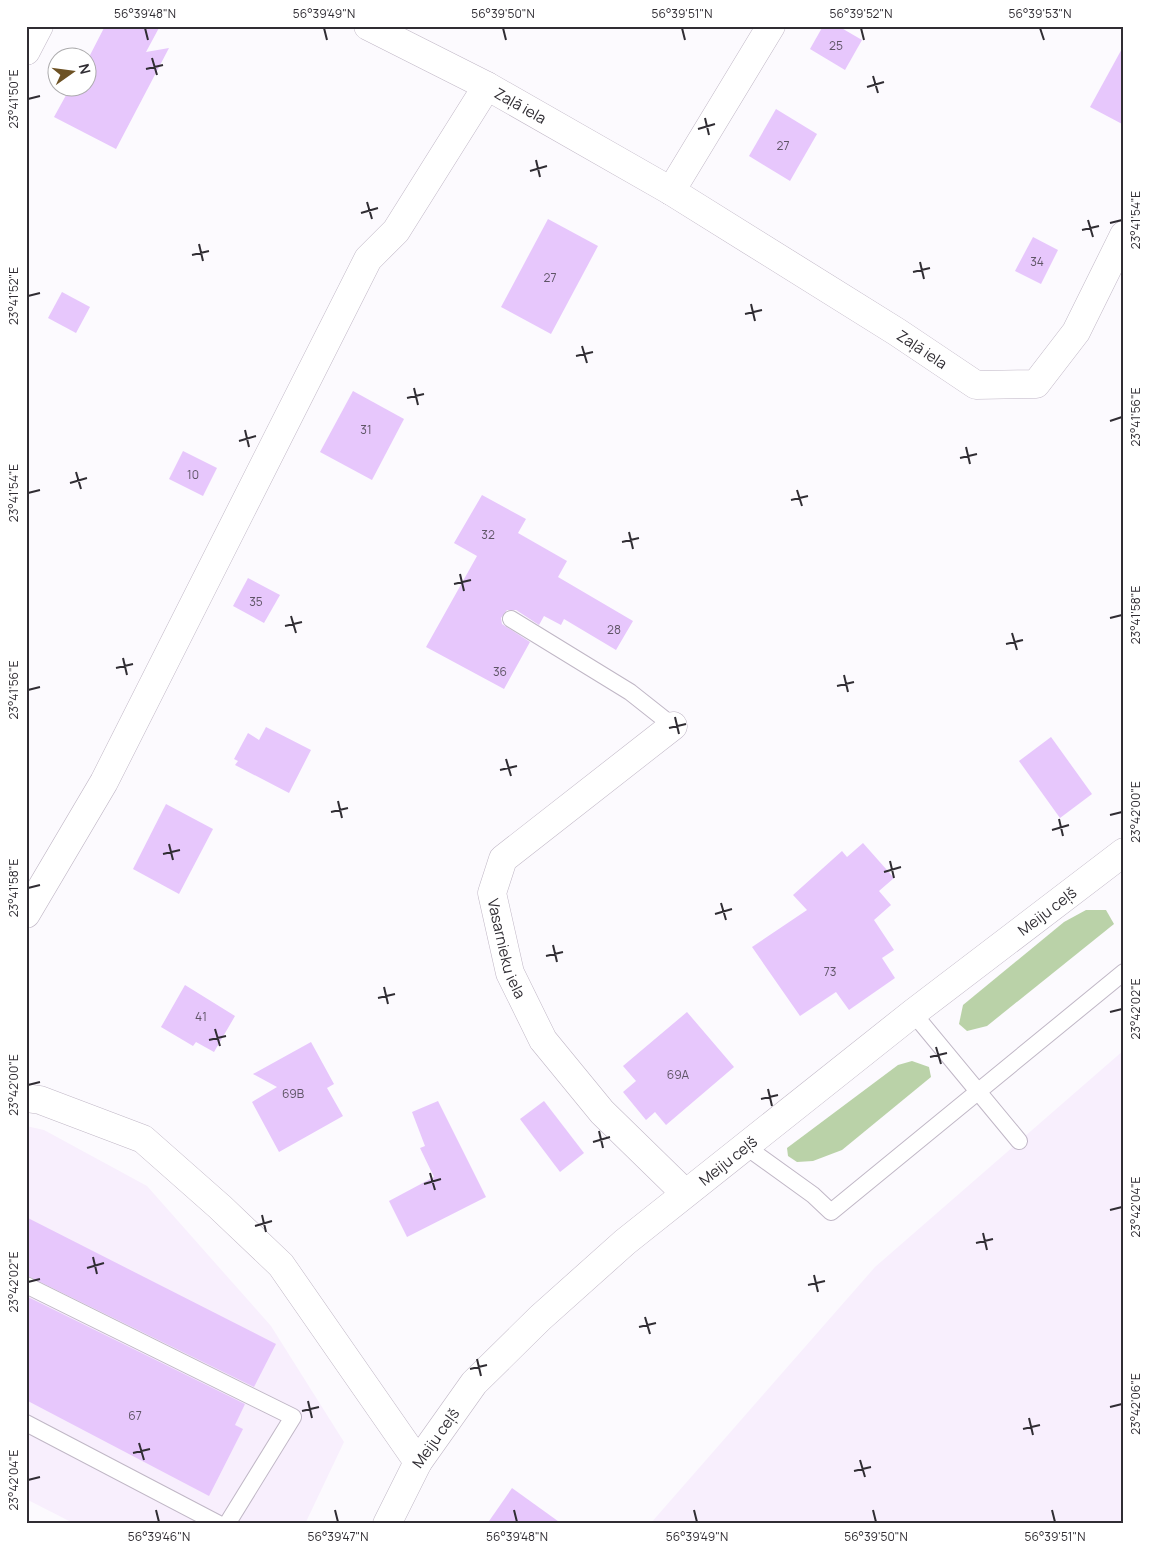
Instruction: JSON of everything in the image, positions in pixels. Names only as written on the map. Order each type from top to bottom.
[{"type":"street","points":[[26,51],[39,26]]},
{"type":"street","name":"Zaļā iela","points":[[368,26],[487,86],[671,191],[897,332],[976,385],[1036,384],[1076,332],[1124,235]]},
{"type":"street","points":[[671,191],[771,26]]},
{"type":"street","points":[[26,914],[104,782],[368,259],[396,231],[487,86]]},
{"type":"street","name":"Vasarnieku iela","points":[[673,726],[503,859],[492,893],[510,973],[543,1040],[602,1112],[686,1194]]},
{"type":"street","name":"Meiju ceļš","points":[[387,1524],[418,1462],[474,1383],[540,1318],[625,1242],[913,1013],[1120,862]]},
{"type":"street","points":[[26,1098],[40,1100],[143,1139],[220,1207],[281,1265],[418,1462]]},
{"type":"lane","points":[[511,619],[630,692],[673,726]]},
{"type":"lane","points":[[745,1146],[813,1195],[831,1212],[1124,972]]},
{"type":"lane","points":[[913,1013],[1019,1141]]},
{"type":"lane","points":[[26,1284],[293,1417],[227,1524]]},
{"type":"lane","points":[[26,1423],[218,1524]]},
{"type":"shaded area","points":[[1124,1050],[1124,1524],[650,1524],[875,1267]]},
{"type":"shaded area","points":[[26,1126],[44,1130],[147,1186],[271,1326],[344,1442],[305,1524],[75,1524],[26,1499]]},
{"type":"green space","points":[[1086,910],[1106,910],[1114,924],[987,1026],[967,1031],[959,1024],[963,1005],[1064,922]]},
{"type":"green space","points":[[912,1061],[929,1067],[931,1077],[842,1150],[813,1161],[797,1162],[788,1156],[787,1148],[898,1065]]},
{"type":"building","points":[[105,26],[160,26],[146,52],[169,48],[116,149],[54,117],[64,98],[98,98],[98,48],[94,48]]},
{"type":"building","points":[[823,26],[838,26],[862,40],[845,70],[810,49]]},
{"type":"building","points":[[1124,45],[1124,125],[1090,107]]},
{"type":"building","points":[[776,109],[817,134],[790,181],[749,156]]},
{"type":"building","points":[[548,219],[598,246],[551,334],[501,307]]},
{"type":"building","points":[[1033,237],[1058,250],[1041,284],[1015,271]]},
{"type":"building","points":[[62,292],[90,307],[76,333],[48,318]]},
{"type":"building","points":[[353,391],[404,419],[372,480],[320,452]]},
{"type":"building","points":[[183,451],[217,468],[203,496],[169,479]]},
{"type":"building","points":[[482,495],[526,519],[518,533],[567,561],[558,577],[633,621],[616,650],[564,619],[561,625],[544,616],[539,625],[516,610],[507,610],[501,618],[502,624],[530,642],[504,689],[426,647],[477,556],[454,543]]},
{"type":"building","points":[[248,578],[280,595],[264,623],[233,606]]},
{"type":"building","points":[[266,727],[311,750],[289,793],[235,765],[238,761],[234,759],[248,733],[259,740]]},
{"type":"building","points":[[1051,737],[1092,794],[1060,818],[1019,761]]},
{"type":"building","points":[[166,804],[213,829],[179,894],[133,869]]},
{"type":"building","points":[[863,843],[894,878],[879,891],[891,905],[874,920],[894,950],[882,958],[895,978],[849,1010],[836,992],[800,1016],[752,947],[807,910],[793,895],[842,851],[847,857]]},
{"type":"building","points":[[185,985],[235,1016],[214,1052],[196,1042],[193,1046],[161,1027]]},
{"type":"building","points":[[687,1012],[734,1067],[666,1125],[655,1112],[646,1120],[623,1092],[636,1081],[623,1066]]},
{"type":"building","points":[[311,1042],[334,1084],[327,1088],[343,1116],[279,1152],[252,1102],[277,1087],[253,1074]]},
{"type":"building","points":[[438,1101],[486,1197],[407,1237],[389,1201],[434,1177],[420,1148],[425,1146],[412,1112]]},
{"type":"building","points":[[544,1101],[584,1153],[560,1172],[520,1119]]},
{"type":"building","points":[[26,1217],[276,1344],[254,1387],[26,1275]]},
{"type":"building","points":[[26,1296],[245,1404],[235,1425],[243,1429],[209,1496],[26,1400]]},
{"type":"building","points":[[512,1488],[562,1524],[487,1524]]}]
